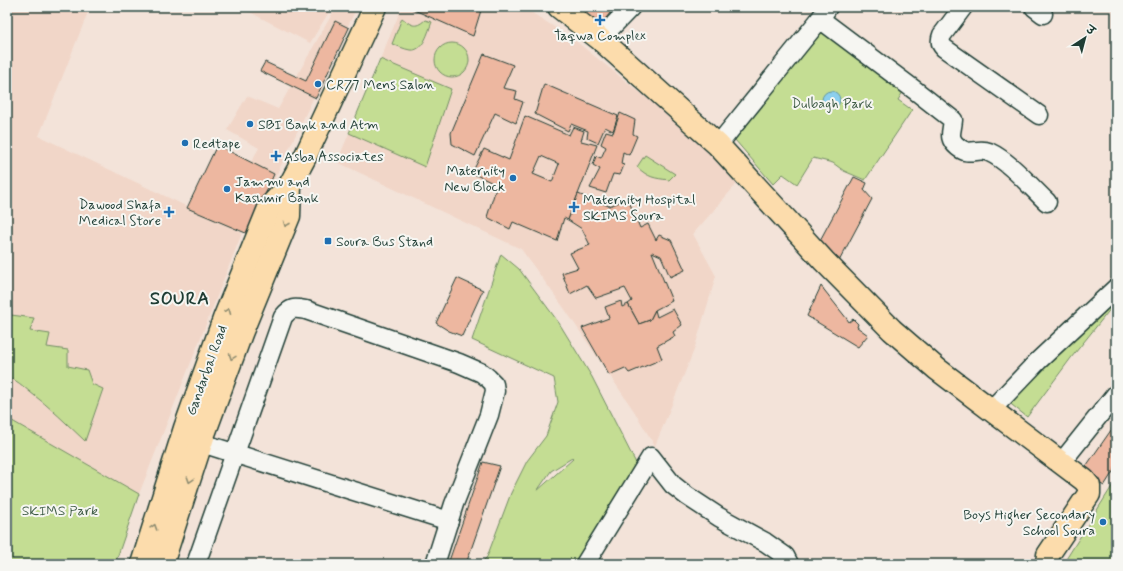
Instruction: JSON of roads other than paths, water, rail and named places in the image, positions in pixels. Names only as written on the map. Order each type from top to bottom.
[{"type":"main road","name":"Gandarbal Road","points":[[142,564],[192,440],[242,331],[289,216],[290,185],[375,7]]},
{"type":"main road","points":[[558,7],[600,40],[718,145],[824,260],[892,330],[937,369],[1084,480],[1089,486],[1089,494],[1048,555],[1047,564]]},
{"type":"main road","name":"Gandarbal Road","points":[[162,564],[192,440]]},
{"type":"street","points":[[600,40],[631,7]]},
{"type":"street","points":[[963,7],[942,35],[941,45],[1039,115]]},
{"type":"street","points":[[718,145],[824,13],[953,120],[950,134],[951,140],[957,147],[964,151],[973,153],[980,150],[987,151],[997,156],[1047,202]]},
{"type":"street","points":[[990,410],[1038,361],[1116,288]]},
{"type":"street","points":[[196,564],[284,317],[292,309],[306,310],[459,363],[482,373],[494,384],[495,391],[489,415],[454,504],[435,564]]},
{"type":"street","points":[[1061,463],[1116,394]]},
{"type":"street","points":[[192,440],[449,521]]},
{"type":"street","points":[[585,564],[651,457],[673,485],[687,496],[720,517],[765,542],[785,556],[790,564]]},
{"type":"water","points":[[831,91],[837,94],[840,100],[837,106],[831,109],[825,106],[822,100],[825,94]]},
{"type":"place","name":"Taqwa Complex","points":[[600,20]]},
{"type":"place","name":"CR77 Mens Salon","points":[[318,84]]},
{"type":"place","name":"SBI Bank and Atm","points":[[250,124]]},
{"type":"place","name":"Redtape","points":[[185,143]]},
{"type":"place","name":"Asba Associates","points":[[276,156]]},
{"type":"place","name":"Maternity New Block","points":[[513,178]]},
{"type":"place","name":"Jammu and Kashmir Bank","points":[[227,189]]},
{"type":"place","name":"Maternity Hospital SKIMS Soura","points":[[574,207]]},
{"type":"place","name":"Dawood Shafa Medical Store","points":[[169,212]]},
{"type":"place","name":"Soura Bus Stand","points":[[328,241]]},
{"type":"place","name":"Boys Higher Secondary School Soura","points":[[1103,522]]},
{"type":"district","name":"SOURA","points":[[180,298]]},
{"type":"park label","name":"Dulbagh Park","points":[[832,103]]},
{"type":"park label","name":"SKIMS Park","points":[[60,510]]}]
